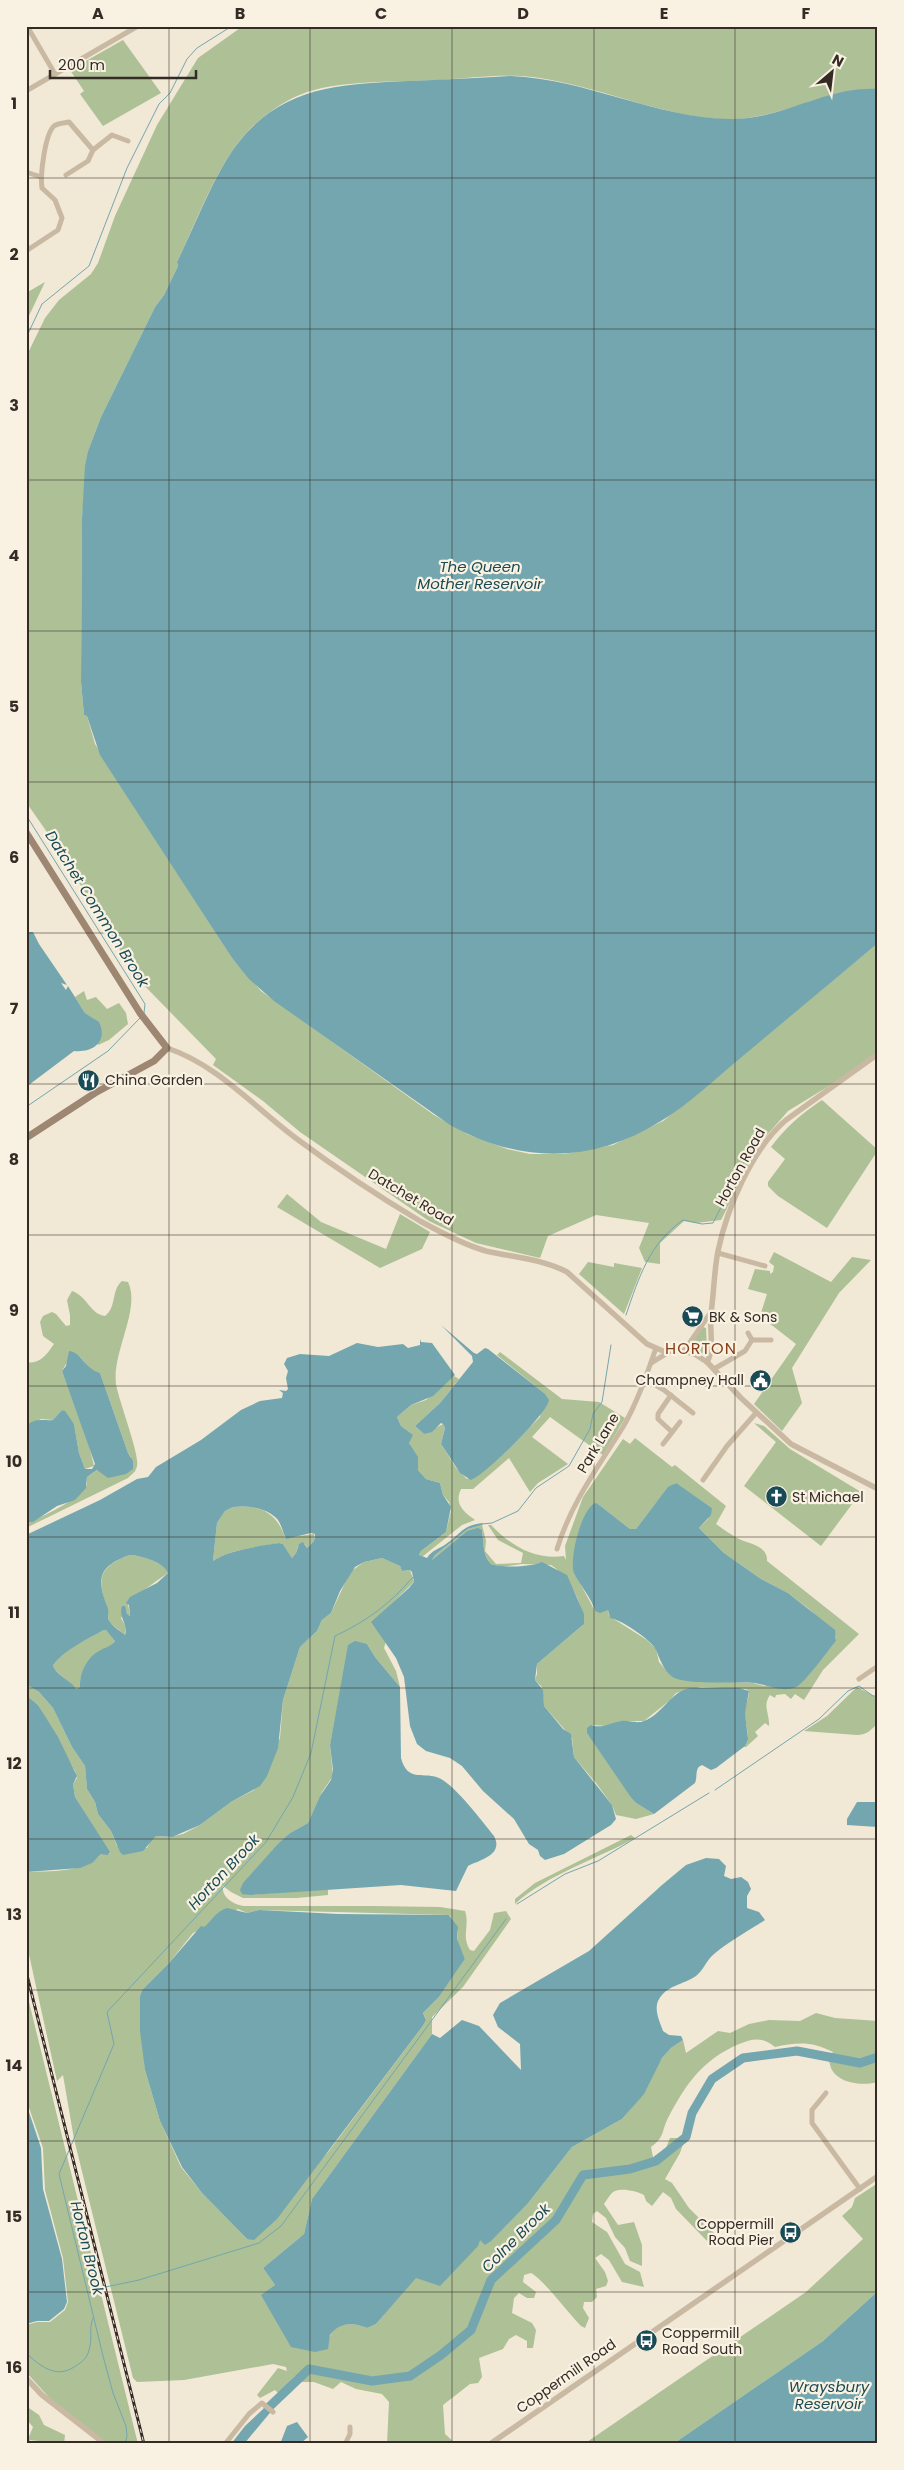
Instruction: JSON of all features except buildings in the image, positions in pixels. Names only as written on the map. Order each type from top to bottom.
[{"type":"main road","points":[[26,832],[142,1015],[167,1048],[154,1060],[95,1093],[26,1138]]},
{"type":"street","points":[[27,26],[55,74]]},
{"type":"street","points":[[26,91],[138,26]]},
{"type":"street","points":[[26,251],[58,230],[62,218],[55,200],[42,188],[41,178],[47,135],[55,125],[69,122],[93,150]]},
{"type":"street","points":[[66,175],[88,161],[93,150],[112,135],[128,141]]},
{"type":"street","points":[[26,172],[41,178]]},
{"type":"street","name":"Datchet Road","points":[[167,1048],[183,1054],[208,1069],[250,1099],[296,1138],[421,1221],[484,1250],[552,1266],[567,1272],[634,1333],[656,1348],[669,1352],[684,1351],[707,1362],[756,1413],[791,1444],[878,1489]]},
{"type":"street","name":"Horton Road","points":[[707,1362],[710,1355],[711,1312],[718,1253],[727,1216],[761,1149],[774,1130],[878,1054]]},
{"type":"street","points":[[718,1253],[765,1266]]},
{"type":"street","name":"Horton Road","points":[[684,1351],[711,1312]]},
{"type":"street","points":[[748,1333],[752,1340]]},
{"type":"street","points":[[752,1340],[772,1340]]},
{"type":"street","points":[[714,1369],[744,1350],[752,1340]]},
{"type":"street","name":"Park Lane","points":[[557,1548],[564,1524],[574,1502],[624,1424],[656,1348]]},
{"type":"street","points":[[650,1363],[669,1352]]},
{"type":"street","points":[[644,1378],[671,1395],[693,1413]]},
{"type":"street","points":[[671,1395],[658,1414],[658,1419],[672,1432]]},
{"type":"street","points":[[704,1480],[727,1446],[756,1413]]},
{"type":"street","points":[[663,1444],[680,1422]]},
{"type":"street","points":[[859,1678],[878,1666]]},
{"type":"street","points":[[826,2093],[812,2110],[812,2123],[860,2188]]},
{"type":"street","name":"Coppermill Road","points":[[490,2444],[878,2176]]},
{"type":"street","points":[[26,2378],[42,2395],[105,2444]]},
{"type":"street","points":[[225,2444],[249,2414],[262,2404],[266,2404],[272,2412]]},
{"type":"street","points":[[350,2428],[346,2442],[354,2443]]},
{"type":"green space","points":[[243,26],[878,26],[878,89],[857,90],[837,94],[778,111],[738,119],[717,119],[672,112],[562,82],[515,76],[355,83],[322,88],[292,98],[270,112],[250,129],[238,142],[218,174],[177,262],[178,266],[164,295],[155,307],[101,417],[88,451],[82,518],[81,682],[84,715],[87,716],[95,744],[232,958],[261,991],[434,1115],[467,1134],[507,1149],[530,1154],[565,1154],[613,1145],[663,1121],[878,943],[878,1051],[842,1078],[788,1111],[760,1143],[721,1220],[696,1223],[684,1221],[660,1243],[660,1264],[645,1262],[639,1248],[649,1223],[596,1215],[548,1236],[540,1258],[476,1243],[429,1221],[300,1132],[263,1101],[213,1065],[216,1059],[137,978],[58,848],[26,802],[26,357],[45,318],[59,300],[91,274],[98,263],[115,216],[157,125],[198,58]]},
{"type":"green space","points":[[123,40],[161,93],[103,126],[80,94],[84,91],[70,70]]},
{"type":"green space","points":[[45,282],[26,322],[26,293]]},
{"type":"green space","points":[[84,991],[87,1000],[96,997],[107,1009],[119,1003],[126,1013],[128,1024],[109,1040],[98,1045],[94,1019],[85,1013],[75,997]]},
{"type":"green space","points":[[822,1100],[878,1150],[827,1228],[778,1196],[768,1186],[768,1182],[785,1159],[771,1147],[794,1121]]},
{"type":"green space","points":[[287,1194],[321,1222],[386,1249],[400,1214],[430,1232],[422,1249],[380,1268],[277,1207]]},
{"type":"green space","points":[[774,1252],[831,1282],[852,1257],[871,1260],[839,1293],[792,1368],[802,1403],[782,1431],[754,1404],[796,1344],[760,1316],[767,1294],[748,1289],[755,1269],[770,1271],[770,1274],[773,1272],[774,1266],[769,1262]]},
{"type":"green space","points":[[588,1262],[614,1267],[614,1263],[642,1268],[624,1314],[579,1274]]},
{"type":"green space","points":[[122,1281],[128,1282],[131,1293],[131,1305],[118,1358],[116,1384],[135,1451],[136,1468],[134,1473],[128,1478],[26,1528],[26,1520],[31,1522],[76,1497],[87,1485],[87,1477],[99,1469],[101,1473],[131,1457],[100,1373],[92,1371],[80,1357],[66,1364],[62,1371],[88,1441],[94,1466],[85,1469],[79,1453],[74,1424],[64,1411],[62,1410],[53,1420],[41,1419],[26,1427],[26,1362],[39,1360],[46,1355],[54,1344],[43,1336],[40,1322],[43,1316],[52,1312],[66,1326],[70,1325],[67,1300],[72,1291],[77,1293],[96,1312],[105,1316],[111,1308],[116,1289]]},
{"type":"green space","points":[[703,1327],[706,1328],[707,1350],[701,1354],[692,1350],[690,1346]]},
{"type":"green space","points":[[500,1352],[562,1399],[599,1402],[625,1418],[603,1455],[550,1417],[532,1437],[568,1464],[538,1483],[530,1492],[509,1458],[473,1489],[461,1489],[459,1503],[463,1510],[475,1520],[462,1525],[422,1557],[419,1555],[421,1551],[446,1532],[451,1511],[449,1502],[443,1495],[440,1483],[426,1479],[418,1470],[418,1460],[409,1443],[410,1433],[401,1426],[397,1417],[411,1405],[426,1400],[454,1376],[459,1379],[440,1403],[415,1426],[424,1434],[443,1424],[445,1428],[441,1444],[456,1468],[467,1479],[499,1458],[540,1417],[544,1393],[497,1355]]},
{"type":"green space","points":[[754,1423],[764,1426],[790,1449],[861,1492],[821,1546],[744,1486],[776,1442]]},
{"type":"green space","points":[[635,1438],[672,1467],[675,1465],[726,1506],[716,1524],[737,1538],[761,1548],[767,1561],[859,1634],[823,1670],[804,1700],[795,1694],[791,1699],[785,1694],[776,1695],[775,1698],[770,1695],[766,1706],[769,1726],[765,1723],[755,1732],[758,1736],[746,1747],[744,1747],[748,1734],[745,1711],[749,1691],[746,1689],[701,1687],[676,1693],[644,1721],[621,1721],[608,1726],[591,1725],[636,1803],[654,1814],[636,1819],[616,1815],[612,1805],[574,1757],[572,1738],[544,1706],[542,1687],[535,1680],[537,1664],[583,1625],[583,1617],[578,1600],[564,1576],[551,1565],[522,1564],[502,1567],[491,1564],[485,1552],[482,1530],[467,1531],[432,1560],[435,1555],[468,1529],[482,1525],[486,1541],[485,1551],[496,1564],[521,1563],[523,1553],[498,1540],[488,1525],[491,1525],[499,1533],[524,1550],[543,1556],[564,1556],[566,1560],[565,1546],[583,1497],[623,1439],[630,1444]],"holes":[[[675,1483],[712,1508],[708,1519],[699,1528],[724,1553],[761,1579],[788,1593],[809,1609],[836,1636],[836,1641],[806,1676],[764,1686],[753,1683],[684,1680],[671,1676],[659,1662],[656,1649],[647,1640],[609,1616],[608,1610],[595,1611],[575,1574],[598,1504],[630,1529],[636,1529],[656,1503]]]},
{"type":"green space","points":[[233,1507],[251,1507],[266,1512],[277,1522],[285,1538],[314,1534],[314,1541],[307,1548],[305,1544],[298,1546],[292,1558],[283,1544],[279,1543],[236,1551],[213,1561],[217,1523],[225,1511]]},
{"type":"green space","points":[[130,1555],[155,1562],[168,1570],[168,1573],[128,1604],[130,1615],[128,1616],[126,1611],[121,1618],[126,1627],[125,1635],[109,1622],[101,1582],[108,1568],[116,1561]]},
{"type":"green space","points":[[382,1558],[400,1566],[402,1571],[410,1570],[414,1582],[372,1623],[386,1641],[384,1648],[396,1671],[400,1687],[375,1657],[367,1644],[349,1645],[330,1745],[333,1776],[322,1792],[308,1823],[290,1833],[257,1868],[251,1895],[323,1889],[328,1890],[328,1895],[297,1898],[243,1898],[223,1886],[224,1894],[232,1902],[244,1906],[440,1907],[465,1911],[467,1945],[470,1950],[474,1951],[490,1930],[494,1913],[506,1911],[511,1919],[463,1987],[432,2017],[432,2034],[312,2199],[304,2234],[263,2268],[275,2285],[262,2295],[329,2339],[335,2329],[340,2326],[351,2324],[367,2328],[376,2324],[416,2277],[480,2239],[529,2202],[572,2147],[622,2119],[630,2110],[662,2058],[671,2048],[683,2040],[686,2053],[718,2031],[730,2033],[749,2024],[769,2020],[800,2021],[816,2013],[835,2018],[878,2021],[878,2082],[866,2084],[853,2083],[836,2075],[828,2059],[833,2052],[826,2048],[811,2044],[790,2044],[775,2047],[762,2040],[749,2041],[726,2050],[696,2074],[681,2094],[668,2118],[661,2137],[651,2147],[653,2157],[666,2148],[670,2138],[685,2138],[680,2153],[665,2179],[672,2183],[689,2208],[714,2233],[716,2238],[711,2243],[706,2240],[676,2209],[671,2198],[663,2192],[652,2206],[646,2201],[644,2195],[634,2191],[618,2190],[611,2194],[604,2204],[618,2225],[634,2222],[642,2245],[642,2266],[630,2261],[625,2248],[615,2237],[606,2218],[597,2211],[593,2214],[592,2222],[607,2232],[625,2264],[640,2272],[644,2287],[622,2282],[609,2260],[601,2254],[595,2258],[605,2272],[608,2281],[606,2286],[596,2289],[597,2297],[592,2302],[584,2302],[583,2308],[589,2318],[585,2328],[536,2277],[531,2273],[524,2275],[523,2282],[536,2292],[534,2298],[527,2298],[519,2293],[514,2298],[512,2313],[532,2323],[536,2330],[533,2348],[527,2348],[527,2341],[516,2335],[509,2339],[503,2349],[479,2358],[482,2377],[478,2383],[470,2384],[443,2405],[445,2434],[456,2444],[387,2444],[389,2402],[382,2394],[356,2389],[341,2382],[333,2389],[314,2382],[302,2382],[295,2376],[279,2394],[275,2390],[260,2398],[257,2395],[278,2368],[287,2371],[286,2367],[273,2364],[184,2380],[137,2382],[133,2378],[74,2139],[63,2075],[57,2081],[26,1941],[26,1872],[76,1868],[86,1865],[101,1854],[110,1854],[75,1797],[73,1784],[77,1778],[75,1771],[38,1705],[26,1695],[26,1684],[39,1692],[53,1708],[72,1747],[85,1766],[87,1789],[95,1802],[98,1814],[111,1831],[117,1846],[147,1848],[156,1836],[168,1837],[183,1834],[200,1825],[231,1802],[254,1790],[280,1738],[283,1700],[300,1647],[317,1631],[322,1620],[331,1613],[350,1572],[364,1562]],"holes":[[[238,1909],[247,1913],[259,1910],[450,1915],[458,1931],[457,1941],[465,1959],[439,1997],[423,2013],[426,2019],[422,2027],[329,2151],[247,2239],[202,2193],[181,2167],[160,2121],[145,2070],[140,1996],[142,1990],[169,1963],[193,1933]]]},
{"type":"green space","points":[[104,1630],[115,1640],[113,1645],[94,1656],[82,1673],[80,1687],[75,1689],[57,1672],[53,1665],[70,1649]]},
{"type":"green space","points":[[857,1687],[878,1698],[878,1723],[871,1730],[857,1735],[804,1731],[827,1716]]},
{"type":"green space","points":[[631,1835],[635,1838],[541,1884],[515,1904],[515,1899],[535,1883]]},
{"type":"green space","points":[[26,1990],[138,2444],[108,2444],[55,2404],[26,2372],[26,2325],[37,2322],[50,2322],[65,2310],[68,2302],[63,2258],[45,2190],[43,2148],[26,2099]]},
{"type":"green space","points":[[878,2183],[878,2291],[823,2341],[673,2444],[584,2444],[806,2292],[863,2239],[842,2216],[852,2207],[855,2198]]},
{"type":"green space","points":[[26,2406],[39,2415],[44,2425],[65,2435],[64,2444],[30,2440],[30,2444],[26,2444],[33,2427],[26,2419]]},
{"type":"water","name":"The Queen Mother Reservoir","points":[[511,76],[566,84],[675,112],[702,117],[730,119],[768,114],[822,97],[859,89],[878,89],[878,943],[704,1090],[672,1114],[635,1135],[609,1145],[583,1151],[556,1154],[503,1147],[477,1138],[450,1125],[274,1001],[249,979],[232,958],[100,755],[87,716],[84,715],[81,682],[82,518],[85,466],[88,451],[101,417],[155,307],[164,295],[178,266],[177,262],[211,188],[235,147],[271,111],[291,100],[312,92],[358,84]]},
{"type":"water","points":[[26,932],[33,932],[67,985],[61,983],[66,990],[68,986],[85,1013],[99,1022],[102,1035],[93,1048],[74,1051],[26,1087]]},
{"type":"water","points":[[441,1325],[474,1353],[477,1354],[485,1348],[488,1349],[544,1393],[549,1400],[546,1407],[528,1430],[489,1467],[471,1480],[460,1473],[441,1444],[445,1428],[443,1424],[441,1423],[432,1432],[424,1434],[415,1426],[440,1403],[473,1362],[472,1356]]},
{"type":"water","points":[[420,1339],[421,1342],[432,1343],[455,1375],[433,1396],[411,1405],[397,1417],[401,1426],[413,1435],[409,1443],[418,1457],[418,1470],[426,1479],[440,1483],[443,1495],[451,1507],[446,1532],[421,1551],[419,1555],[427,1558],[433,1551],[446,1544],[466,1528],[483,1523],[468,1529],[435,1555],[432,1560],[467,1531],[478,1528],[482,1530],[485,1552],[491,1564],[517,1566],[542,1562],[567,1575],[584,1614],[584,1624],[537,1664],[535,1680],[543,1690],[544,1706],[563,1729],[571,1734],[574,1757],[612,1805],[616,1819],[611,1825],[564,1854],[545,1860],[540,1856],[538,1850],[529,1844],[514,1819],[483,1791],[462,1766],[450,1758],[426,1751],[417,1744],[410,1726],[404,1677],[396,1658],[371,1622],[414,1582],[410,1570],[402,1571],[400,1566],[382,1558],[364,1562],[355,1567],[340,1591],[331,1613],[322,1620],[317,1631],[300,1647],[283,1700],[278,1748],[267,1776],[260,1786],[231,1802],[200,1825],[172,1837],[156,1836],[143,1851],[123,1855],[111,1831],[98,1814],[95,1802],[87,1789],[85,1766],[72,1747],[53,1708],[39,1692],[26,1684],[26,1535],[100,1500],[137,1479],[148,1477],[156,1467],[201,1440],[241,1410],[260,1401],[282,1398],[283,1393],[279,1390],[286,1391],[288,1389],[286,1378],[288,1371],[284,1364],[287,1358],[300,1354],[329,1356],[357,1343],[378,1347],[403,1344],[408,1348],[420,1345]],"holes":[[[233,1507],[251,1507],[263,1510],[274,1516],[281,1525],[286,1539],[311,1533],[315,1534],[314,1541],[307,1548],[303,1542],[299,1544],[292,1558],[283,1544],[279,1543],[235,1551],[213,1561],[217,1523],[225,1511]],[[130,1555],[146,1558],[162,1566],[168,1573],[157,1583],[130,1597],[126,1603],[129,1605],[130,1616],[127,1614],[125,1606],[122,1606],[121,1614],[126,1628],[125,1635],[110,1623],[101,1580],[106,1569],[120,1559]],[[104,1630],[115,1641],[112,1645],[90,1658],[82,1672],[80,1687],[76,1689],[57,1672],[53,1665],[70,1649]]]},
{"type":"water","points":[[69,1351],[77,1354],[91,1368],[100,1373],[128,1453],[133,1461],[133,1469],[126,1474],[108,1478],[97,1470],[87,1477],[86,1488],[75,1500],[57,1506],[33,1522],[28,1522],[26,1427],[29,1424],[39,1420],[53,1420],[62,1410],[65,1411],[74,1424],[79,1453],[85,1469],[92,1469],[95,1464],[62,1371],[66,1366]]},
{"type":"water","points":[[676,1483],[712,1508],[711,1515],[699,1528],[724,1553],[761,1579],[788,1593],[835,1630],[836,1641],[811,1673],[796,1687],[780,1689],[755,1683],[699,1682],[678,1679],[668,1673],[649,1641],[621,1622],[610,1618],[608,1610],[600,1613],[595,1611],[574,1573],[573,1566],[577,1535],[590,1507],[595,1503],[598,1504],[630,1529],[636,1529],[668,1487]]},
{"type":"water","points":[[355,1641],[367,1644],[375,1657],[400,1687],[401,1758],[404,1766],[412,1774],[435,1777],[447,1783],[469,1805],[494,1836],[496,1848],[489,1856],[468,1866],[456,1891],[401,1885],[251,1895],[242,1894],[240,1890],[243,1883],[277,1845],[290,1833],[308,1823],[320,1796],[331,1780],[333,1770],[330,1745],[348,1645]]},
{"type":"water","points":[[690,1688],[739,1688],[749,1691],[745,1713],[748,1739],[745,1746],[716,1768],[711,1770],[702,1765],[700,1766],[697,1770],[695,1783],[654,1814],[636,1803],[630,1796],[587,1733],[587,1728],[591,1725],[602,1726],[621,1721],[644,1721],[651,1718],[677,1694]]},
{"type":"water","points":[[26,1695],[38,1705],[58,1737],[77,1776],[73,1784],[75,1797],[110,1852],[108,1855],[101,1854],[92,1863],[80,1868],[26,1872]]},
{"type":"water","points":[[857,1802],[878,1802],[878,1827],[847,1825],[847,1819]]},
{"type":"water","points":[[706,1858],[719,1859],[726,1866],[724,1876],[731,1879],[741,1877],[748,1882],[751,1889],[747,1896],[747,1908],[759,1912],[765,1920],[715,1953],[696,1976],[670,1988],[661,1996],[657,2009],[663,2031],[669,2035],[681,2036],[683,2040],[671,2048],[662,2058],[644,2094],[622,2119],[572,2147],[529,2202],[491,2241],[485,2245],[480,2240],[478,2246],[440,2286],[416,2278],[376,2324],[367,2328],[352,2324],[342,2325],[330,2335],[328,2349],[315,2352],[291,2347],[261,2295],[275,2285],[263,2268],[304,2234],[312,2199],[432,2034],[440,2038],[462,2020],[479,2026],[521,2070],[520,2044],[498,2027],[493,2015],[500,2003],[589,1951],[686,1865]]},
{"type":"water","points":[[227,1908],[247,1913],[259,1910],[338,1914],[449,1915],[458,1927],[457,1939],[465,1959],[439,1997],[423,2013],[426,2020],[422,2027],[277,2219],[254,2240],[247,2239],[202,2193],[182,2167],[160,2121],[145,2070],[140,2031],[140,1996],[142,1990],[169,1963],[201,1926],[204,1927],[217,1914]]},
{"type":"water","points":[[26,2103],[41,2148],[43,2189],[62,2259],[67,2302],[64,2309],[49,2321],[37,2321],[26,2324]]},
{"type":"water","name":"Wraysbury Reservoir","points":[[878,2291],[878,2444],[673,2444],[823,2341]]},
{"type":"water","points":[[274,2399],[279,2402],[244,2444],[231,2444],[245,2426]]},
{"type":"water","points":[[297,2422],[308,2437],[300,2444],[280,2444],[287,2426]]},
{"type":"waterway","name":"Datchet Common Brook","points":[[26,338],[42,304],[89,266],[127,168],[159,104],[170,93],[187,59],[197,48],[232,26]]},
{"type":"waterway","name":"Datchet Common Brook","points":[[26,815],[145,1004],[144,1013]]},
{"type":"waterway","name":"Datchet Common Brook","points":[[26,1107],[108,1051],[140,1018]]},
{"type":"waterway","name":"Horton Brook","points":[[626,1315],[641,1275],[653,1251],[671,1229],[683,1220],[702,1224],[713,1223],[753,1144]]},
{"type":"waterway","name":"Horton Brook","points":[[482,1524],[492,1523],[518,1511],[536,1488],[569,1466],[590,1429],[593,1414],[602,1402],[611,1345]]},
{"type":"waterway","name":"Horton Brook","points":[[125,2444],[127,2436],[126,2426],[113,2393],[103,2356],[59,2174],[114,2044],[107,2012],[266,1842],[293,1797],[311,1753],[335,1636],[377,1611],[396,1596],[413,1577]]},
{"type":"waterway","points":[[715,1790],[819,1719],[848,1691],[859,1686],[873,1696],[878,1696]]},
{"type":"waterway","points":[[517,1904],[565,1874],[598,1861],[709,1793]]},
{"type":"waterway","points":[[89,2293],[96,2289],[139,2280],[259,2243],[281,2226],[506,1919]]},
{"type":"waterway","name":"Colne Brook","points":[[268,2408],[309,2369],[372,2381],[410,2376],[441,2355],[471,2330],[491,2280],[556,2220],[583,2175],[630,2169],[656,2161],[686,2137],[692,2113],[712,2079],[743,2058],[797,2051],[860,2063],[878,2057]]},
{"type":"waterway","points":[[26,2353],[48,2369],[61,2372],[74,2367],[87,2356],[91,2343],[93,2318]]},
{"type":"railway","points":[[26,1971],[144,2444]]},
{"type":"place","name":"China Garden","points":[[89,1080]]},
{"type":"place","name":"BK & Sons","points":[[693,1317]]},
{"type":"place","name":"Champney Hall","points":[[760,1380]]},
{"type":"place","name":"St Michael","points":[[776,1497]]},
{"type":"place","name":"Coppermill Road Pier","points":[[790,2232]]},
{"type":"place","name":"Coppermill Road South","points":[[646,2341]]},
{"type":"district","name":"HORTON","points":[[701,1348]]}]
